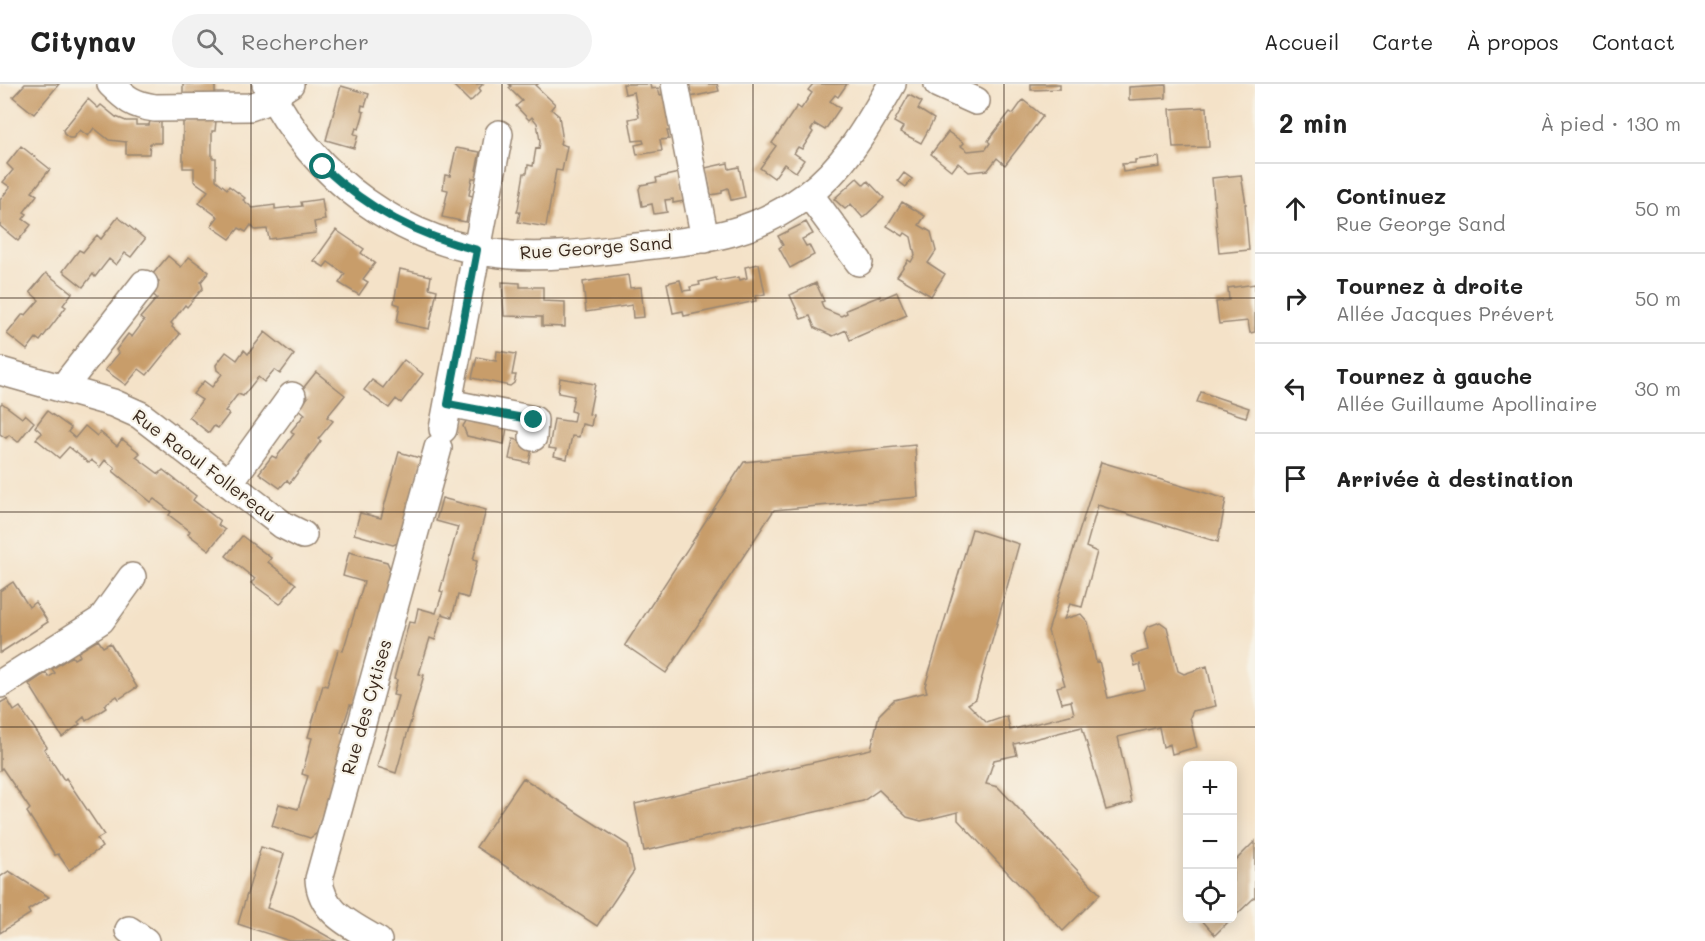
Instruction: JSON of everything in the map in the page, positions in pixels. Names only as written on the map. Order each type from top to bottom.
[{"type":"street","points":[[111,84],[130,102],[155,108],[250,107],[276,88]]},
{"type":"street","points":[[675,84],[705,239]]},
{"type":"street","name":"Rue George Sand","points":[[276,88],[290,126],[313,156],[348,189],[396,221],[417,231],[477,250],[511,255],[545,256],[705,239],[733,233],[754,225],[791,206],[832,174],[855,147],[892,84]]},
{"type":"street","points":[[938,84],[975,101]]},
{"type":"street","name":"Rue des Cytises","points":[[378,941],[341,918],[328,906],[323,899],[319,879],[443,427],[499,134]]},
{"type":"street","points":[[809,194],[859,262]]},
{"type":"street","points":[[62,389],[144,284]]},
{"type":"street","name":"Rue Raoul Follereau","points":[[0,371],[113,403],[140,415],[283,525],[303,535]]},
{"type":"street","points":[[229,483],[292,396]]},
{"type":"street","points":[[443,427],[534,420],[533,436]]},
{"type":"street","points":[[0,684],[101,620],[132,577]]},
{"type":"building","points":[[25,84],[59,84],[34,114],[13,97]]},
{"type":"building","points":[[183,84],[215,84],[215,94],[183,94]]},
{"type":"building","points":[[452,84],[483,84],[479,88],[481,91],[470,102]]},
{"type":"building","points":[[509,84],[538,84],[536,86],[555,104],[551,109],[559,116],[562,135],[560,144],[567,146],[562,171],[556,170],[546,227],[518,222],[520,212],[517,212],[524,173],[527,173],[528,165],[533,166],[536,148],[539,149],[540,141],[537,123],[532,117],[529,120],[516,106],[522,101],[509,88],[511,86]]},
{"type":"building","points":[[623,84],[650,84],[651,89],[658,88],[660,95],[664,94],[671,131],[667,131],[669,139],[660,140],[662,151],[637,155],[635,145],[644,143],[643,140],[633,141],[629,119],[639,117],[634,92],[625,94]]},
{"type":"building","points":[[688,84],[717,84],[719,91],[690,97]]},
{"type":"building","points":[[813,84],[847,84],[838,97],[835,95],[830,101],[840,108],[825,130],[815,124],[811,130],[813,132],[802,149],[798,147],[794,153],[804,160],[796,172],[784,164],[774,178],[760,168],[776,146],[772,143],[797,106],[801,109],[812,93],[808,90]]},
{"type":"building","points":[[1031,84],[1060,84],[1060,89],[1031,90]]},
{"type":"building","points":[[1166,85],[1166,98],[1129,100],[1129,87]]},
{"type":"building","points":[[341,86],[369,94],[365,106],[362,105],[361,111],[364,112],[359,129],[356,128],[354,134],[358,135],[354,148],[326,140]]},
{"type":"building","points":[[909,95],[922,102],[918,109],[934,119],[921,143],[900,132],[903,127],[894,122]]},
{"type":"building","points":[[88,99],[98,108],[101,105],[116,117],[126,121],[136,121],[136,125],[149,125],[150,121],[161,121],[161,143],[150,143],[149,154],[126,154],[126,142],[109,140],[94,128],[88,136],[80,130],[73,138],[69,138],[63,130]]},
{"type":"building","points":[[1023,100],[1043,116],[1005,165],[997,158],[988,170],[969,172],[958,163],[952,171],[931,154],[948,132],[964,143],[961,146],[968,151],[986,149],[990,138],[1010,112],[1013,114]]},
{"type":"building","points":[[1207,107],[1209,147],[1173,148],[1170,109]]},
{"type":"building","points":[[183,121],[216,121],[215,131],[212,131],[212,158],[216,158],[216,180],[227,189],[229,186],[245,198],[243,200],[253,208],[275,205],[275,209],[302,206],[301,202],[322,199],[325,220],[314,222],[316,233],[269,239],[267,229],[255,230],[251,225],[246,232],[239,228],[230,239],[211,226],[218,217],[199,203],[208,191],[194,181],[194,168],[183,168]]},
{"type":"building","points":[[21,146],[50,169],[32,192],[37,195],[24,212],[27,214],[23,219],[31,225],[18,241],[0,226],[0,200],[10,187],[3,182],[13,170],[7,164]]},
{"type":"building","points":[[456,148],[480,152],[476,170],[478,171],[477,178],[472,178],[469,195],[473,196],[472,204],[470,204],[466,222],[442,217],[448,190],[443,189],[445,175],[450,176]]},
{"type":"building","points":[[1159,157],[1160,167],[1123,172],[1122,164]]},
{"type":"building","points":[[728,163],[729,169],[739,167],[745,197],[731,200],[728,188],[722,190],[722,193],[711,195],[705,168]]},
{"type":"building","points":[[679,173],[685,201],[673,203],[673,199],[665,200],[667,212],[654,214],[652,204],[642,206],[639,189],[641,185],[657,182],[656,178]]},
{"type":"building","points":[[904,173],[912,179],[906,187],[898,181]]},
{"type":"building","points":[[1241,175],[1246,204],[1249,250],[1219,253],[1212,178]]},
{"type":"building","points":[[857,178],[864,185],[868,181],[884,198],[863,218],[851,204],[845,209],[834,199]]},
{"type":"building","points":[[902,202],[925,216],[919,225],[931,232],[936,251],[928,263],[945,274],[931,296],[897,276],[908,260],[911,262],[915,255],[911,237],[905,233],[903,236],[887,226]]},
{"type":"building","points":[[118,217],[145,239],[131,257],[125,253],[116,265],[109,259],[95,277],[93,274],[83,287],[63,271],[79,250],[83,252],[97,235],[101,239]]},
{"type":"building","points":[[806,222],[813,234],[802,239],[806,246],[809,245],[814,255],[790,268],[779,248],[783,245],[778,236]]},
{"type":"building","points":[[336,230],[364,249],[361,253],[375,263],[363,279],[368,282],[359,295],[339,283],[345,274],[328,262],[324,267],[314,261]]},
{"type":"building","points":[[168,256],[181,267],[189,257],[209,272],[201,282],[203,288],[187,307],[185,305],[171,323],[180,334],[147,375],[139,369],[126,385],[105,370],[119,353],[116,350],[128,334],[132,337],[144,321],[140,318],[157,298],[150,292],[159,281],[152,275]]},
{"type":"building","points":[[759,264],[765,294],[755,296],[756,301],[684,316],[683,311],[673,313],[667,283],[680,280],[683,291],[700,285],[699,282],[716,278],[717,281],[739,277],[740,280],[747,278],[745,267]]},
{"type":"building","points":[[400,269],[431,276],[429,288],[437,290],[429,329],[397,322],[400,305],[394,303]]},
{"type":"building","points":[[46,273],[72,293],[63,305],[66,307],[40,341],[36,338],[27,350],[7,334],[23,314],[26,315],[39,300],[30,292]]},
{"type":"building","points":[[628,275],[630,288],[641,287],[644,317],[633,318],[632,305],[586,312],[583,282]]},
{"type":"building","points":[[502,282],[520,283],[520,287],[543,287],[543,301],[565,302],[565,327],[542,326],[542,317],[504,316]]},
{"type":"building","points":[[816,283],[824,301],[821,302],[824,309],[841,316],[847,313],[846,310],[880,296],[881,299],[897,292],[907,315],[850,340],[846,330],[833,336],[815,328],[810,316],[801,319],[790,295]]},
{"type":"building","points":[[1255,284],[1255,332],[1250,333],[1248,321],[1219,324],[1216,302],[1229,300],[1228,288]]},
{"type":"building","points":[[265,332],[294,355],[280,374],[274,370],[264,382],[258,377],[243,396],[238,394],[225,411],[229,414],[218,428],[214,426],[209,433],[189,417],[202,400],[193,394],[204,381],[212,387],[222,374],[217,370],[216,365],[226,352],[237,360],[244,350],[248,354]]},
{"type":"building","points":[[497,351],[516,354],[512,375],[516,375],[514,383],[510,386],[472,378],[477,357],[496,361]]},
{"type":"building","points":[[404,360],[423,374],[401,403],[396,399],[389,408],[364,390],[372,380],[383,388]]},
{"type":"building","points":[[316,372],[345,395],[327,417],[333,421],[318,439],[321,441],[290,483],[287,480],[280,488],[259,473],[272,456],[276,458],[294,434],[291,431],[305,414],[299,409],[308,397],[301,391]]},
{"type":"building","points":[[560,378],[595,384],[589,414],[593,415],[591,426],[582,424],[579,437],[572,436],[567,459],[554,456],[556,449],[549,448],[554,419],[573,422],[575,412],[571,411],[574,396],[558,393]]},
{"type":"building","points":[[1201,392],[1249,408],[1246,417],[1197,402]]},
{"type":"building","points":[[2,403],[22,418],[25,414],[34,422],[18,442],[9,435],[6,438],[0,434],[0,405]]},
{"type":"building","points":[[47,411],[71,428],[68,432],[75,438],[85,426],[97,436],[100,432],[117,446],[122,439],[140,453],[136,457],[159,474],[163,470],[196,496],[193,500],[220,521],[218,525],[225,530],[209,550],[169,515],[171,512],[154,499],[151,502],[113,471],[115,468],[105,460],[100,467],[91,460],[89,463],[69,447],[59,458],[36,439],[42,433],[35,427]]},
{"type":"building","points":[[468,418],[508,422],[504,444],[467,436],[463,426]]},
{"type":"building","points":[[513,439],[533,443],[529,463],[509,459]]},
{"type":"building","points":[[915,445],[918,497],[774,510],[666,673],[625,645],[744,462]]},
{"type":"building","points":[[399,452],[423,459],[400,542],[393,545],[354,534],[360,513],[381,518]]},
{"type":"building","points":[[1101,462],[1226,499],[1218,542],[1098,505],[1086,547],[1097,552],[1082,607],[1070,604],[1064,619],[1081,614],[1088,622],[1096,662],[1099,661],[1108,698],[1145,689],[1140,664],[1135,666],[1132,655],[1148,650],[1144,633],[1147,627],[1160,622],[1167,627],[1178,671],[1184,674],[1207,666],[1216,706],[1193,711],[1190,717],[1197,747],[1172,754],[1170,744],[1163,747],[1159,727],[1118,737],[1132,803],[1106,810],[1082,727],[1014,744],[1017,755],[994,760],[986,784],[998,787],[1100,894],[1063,931],[958,820],[958,812],[921,821],[907,817],[879,790],[863,801],[644,851],[635,804],[871,749],[879,715],[894,700],[927,692],[925,686],[972,529],[1019,544],[976,699],[968,704],[987,723],[1007,716],[1010,730],[1074,714],[1071,701],[1062,703],[1057,687],[1065,685],[1048,631]]},
{"type":"building","points":[[442,498],[486,510],[473,560],[477,561],[468,598],[458,595],[452,617],[442,614],[435,640],[430,638],[419,674],[424,675],[396,773],[377,767],[398,696],[393,695],[397,680],[394,679],[409,622],[415,623],[418,608],[436,613],[458,527],[436,521]]},
{"type":"building","points":[[242,536],[271,558],[268,562],[296,584],[280,604],[251,583],[255,579],[226,556]]},
{"type":"building","points":[[349,552],[387,562],[391,571],[354,706],[350,705],[341,733],[346,735],[317,833],[310,838],[272,826],[279,804],[298,809],[308,776],[302,774],[312,738],[308,737],[323,685],[327,686],[338,650],[343,651],[364,582],[343,576]]},
{"type":"building","points":[[13,582],[29,607],[35,602],[48,622],[0,653],[0,591]]},
{"type":"building","points":[[98,640],[103,647],[110,643],[137,687],[119,699],[117,696],[104,705],[106,708],[86,721],[84,717],[78,722],[80,724],[62,737],[29,684],[46,673],[49,677],[55,673],[52,669],[72,656],[74,659],[80,656],[78,652]]},
{"type":"building","points":[[7,699],[14,711],[20,707],[47,747],[44,749],[64,780],[66,778],[104,835],[97,839],[102,847],[69,870],[58,854],[55,855],[27,812],[30,809],[2,768],[0,770],[0,703]]},
{"type":"building","points":[[523,778],[628,845],[634,871],[597,926],[476,847]]},
{"type":"building","points":[[1255,841],[1255,897],[1237,914],[1237,869],[1237,859]]},
{"type":"building","points":[[261,847],[284,854],[267,908],[293,917],[336,941],[290,941],[238,924]]},
{"type":"building","points":[[9,871],[49,897],[28,910],[30,914],[0,933],[0,877]]},
{"type":"building","points":[[1204,923],[1227,923],[1215,935]]},
{"type":"route","points":[[323,167],[348,189],[396,221],[435,238],[477,250],[448,404],[534,420]]}]
